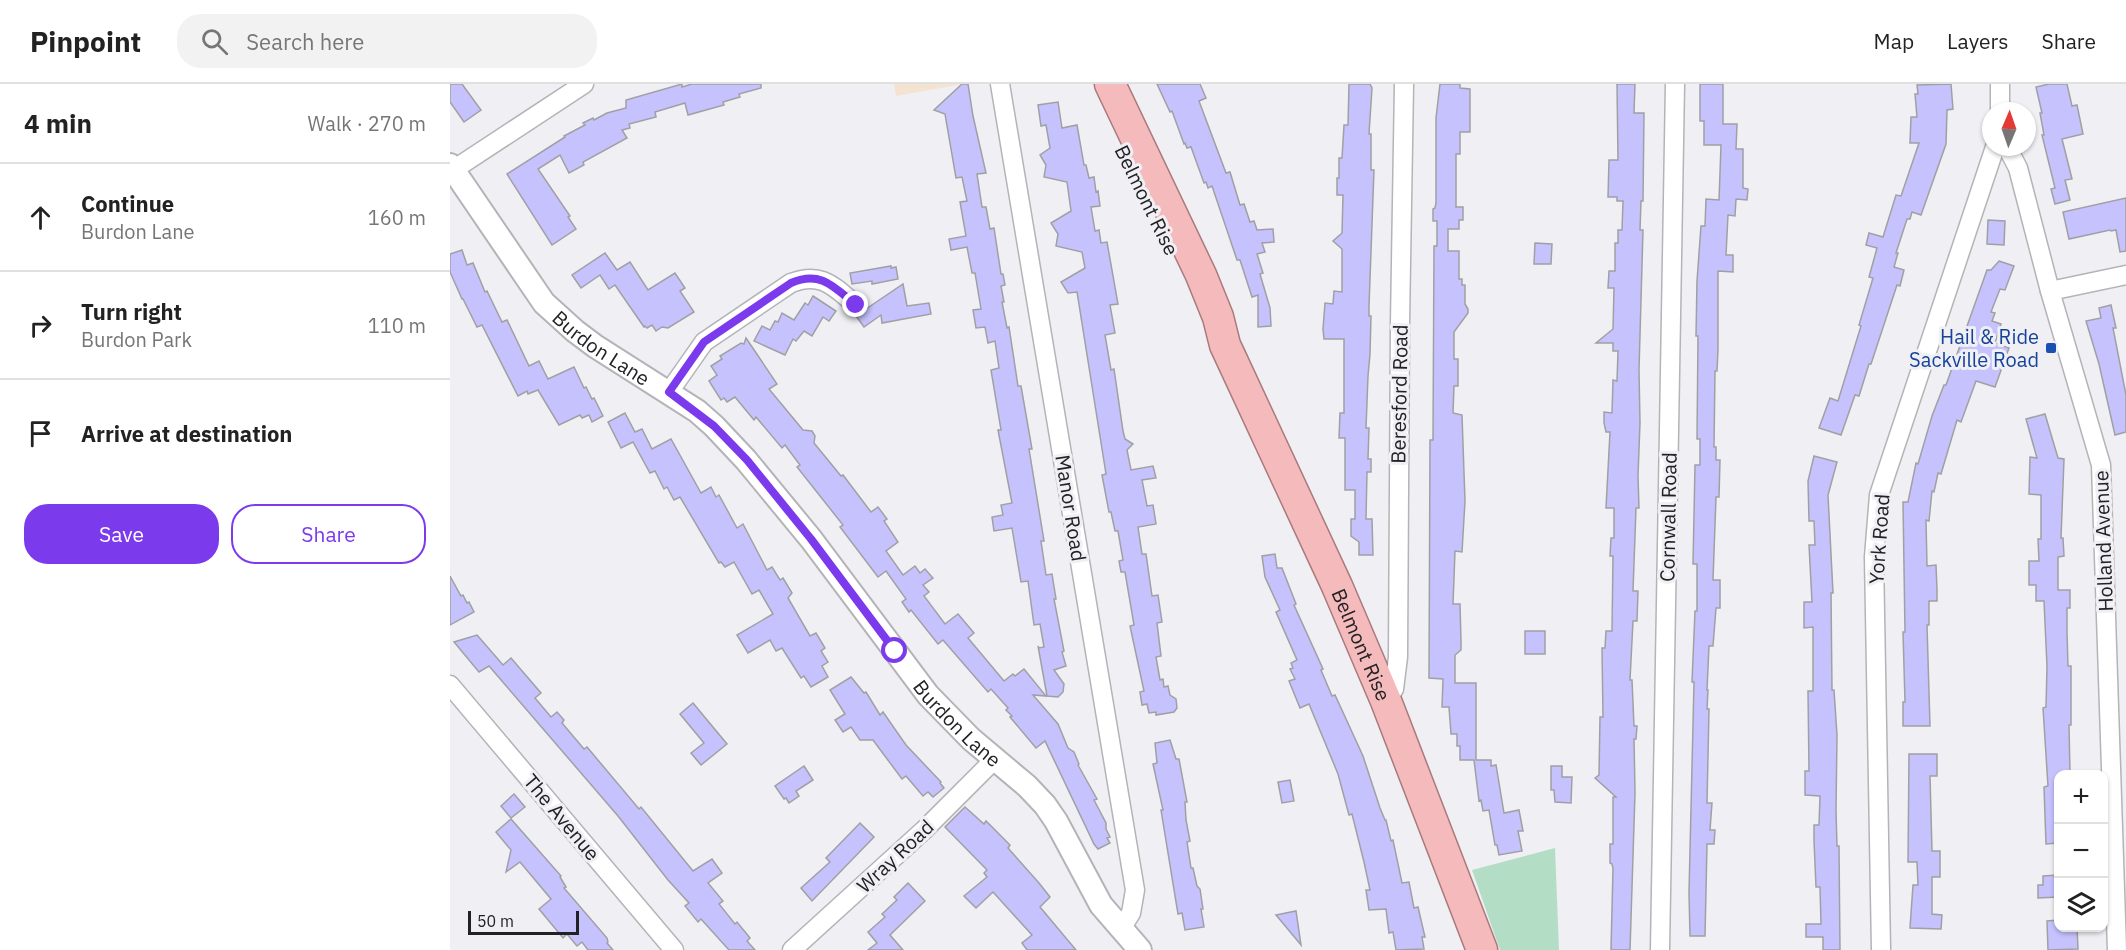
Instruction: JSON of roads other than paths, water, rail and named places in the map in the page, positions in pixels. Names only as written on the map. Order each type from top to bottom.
[{"type":"highway","name":"Belmont Rise","points":[[1091,84],[1188,285],[1207,322],[1225,345]]},
{"type":"highway","name":"Belmont Rise","points":[[1110,84],[1201,275],[1218,316],[1225,345],[1337,586],[1386,701],[1482,950]]},
{"type":"street","points":[[452,168],[584,84]]},
{"type":"street","name":"Manor Road","points":[[1000,84],[1135,890],[1131,913],[1121,929]]},
{"type":"street","name":"Beresford Road","points":[[1386,701],[1394,688],[1398,657],[1404,84]]},
{"type":"street","name":"Cornwall Road","points":[[1660,950],[1675,84]]},
{"type":"street","points":[[2000,84],[2000,102]]},
{"type":"street","name":"York Road","points":[[1881,950],[1874,557],[1879,495],[1992,156]]},
{"type":"street","name":"Holland Avenue","points":[[2012,156],[2018,168],[2050,291],[2101,465],[2117,950]]},
{"type":"street","name":"Burdon Lane","points":[[452,168],[544,303],[582,336],[669,392],[714,426],[747,460],[928,694],[971,739],[1027,786],[1045,805],[1095,894],[1140,950]]},
{"type":"street","points":[[2050,291],[2126,275]]},
{"type":"street","points":[[669,392],[704,342],[791,283],[801,279],[823,279],[856,305]]},
{"type":"street","name":"The Avenue","points":[[450,685],[674,950]]},
{"type":"street","name":"Wray Road","points":[[792,950],[924,830],[995,759]]},
{"type":"place","name":"Hail & Ride Sackville Road","points":[[2051,348]]}]
